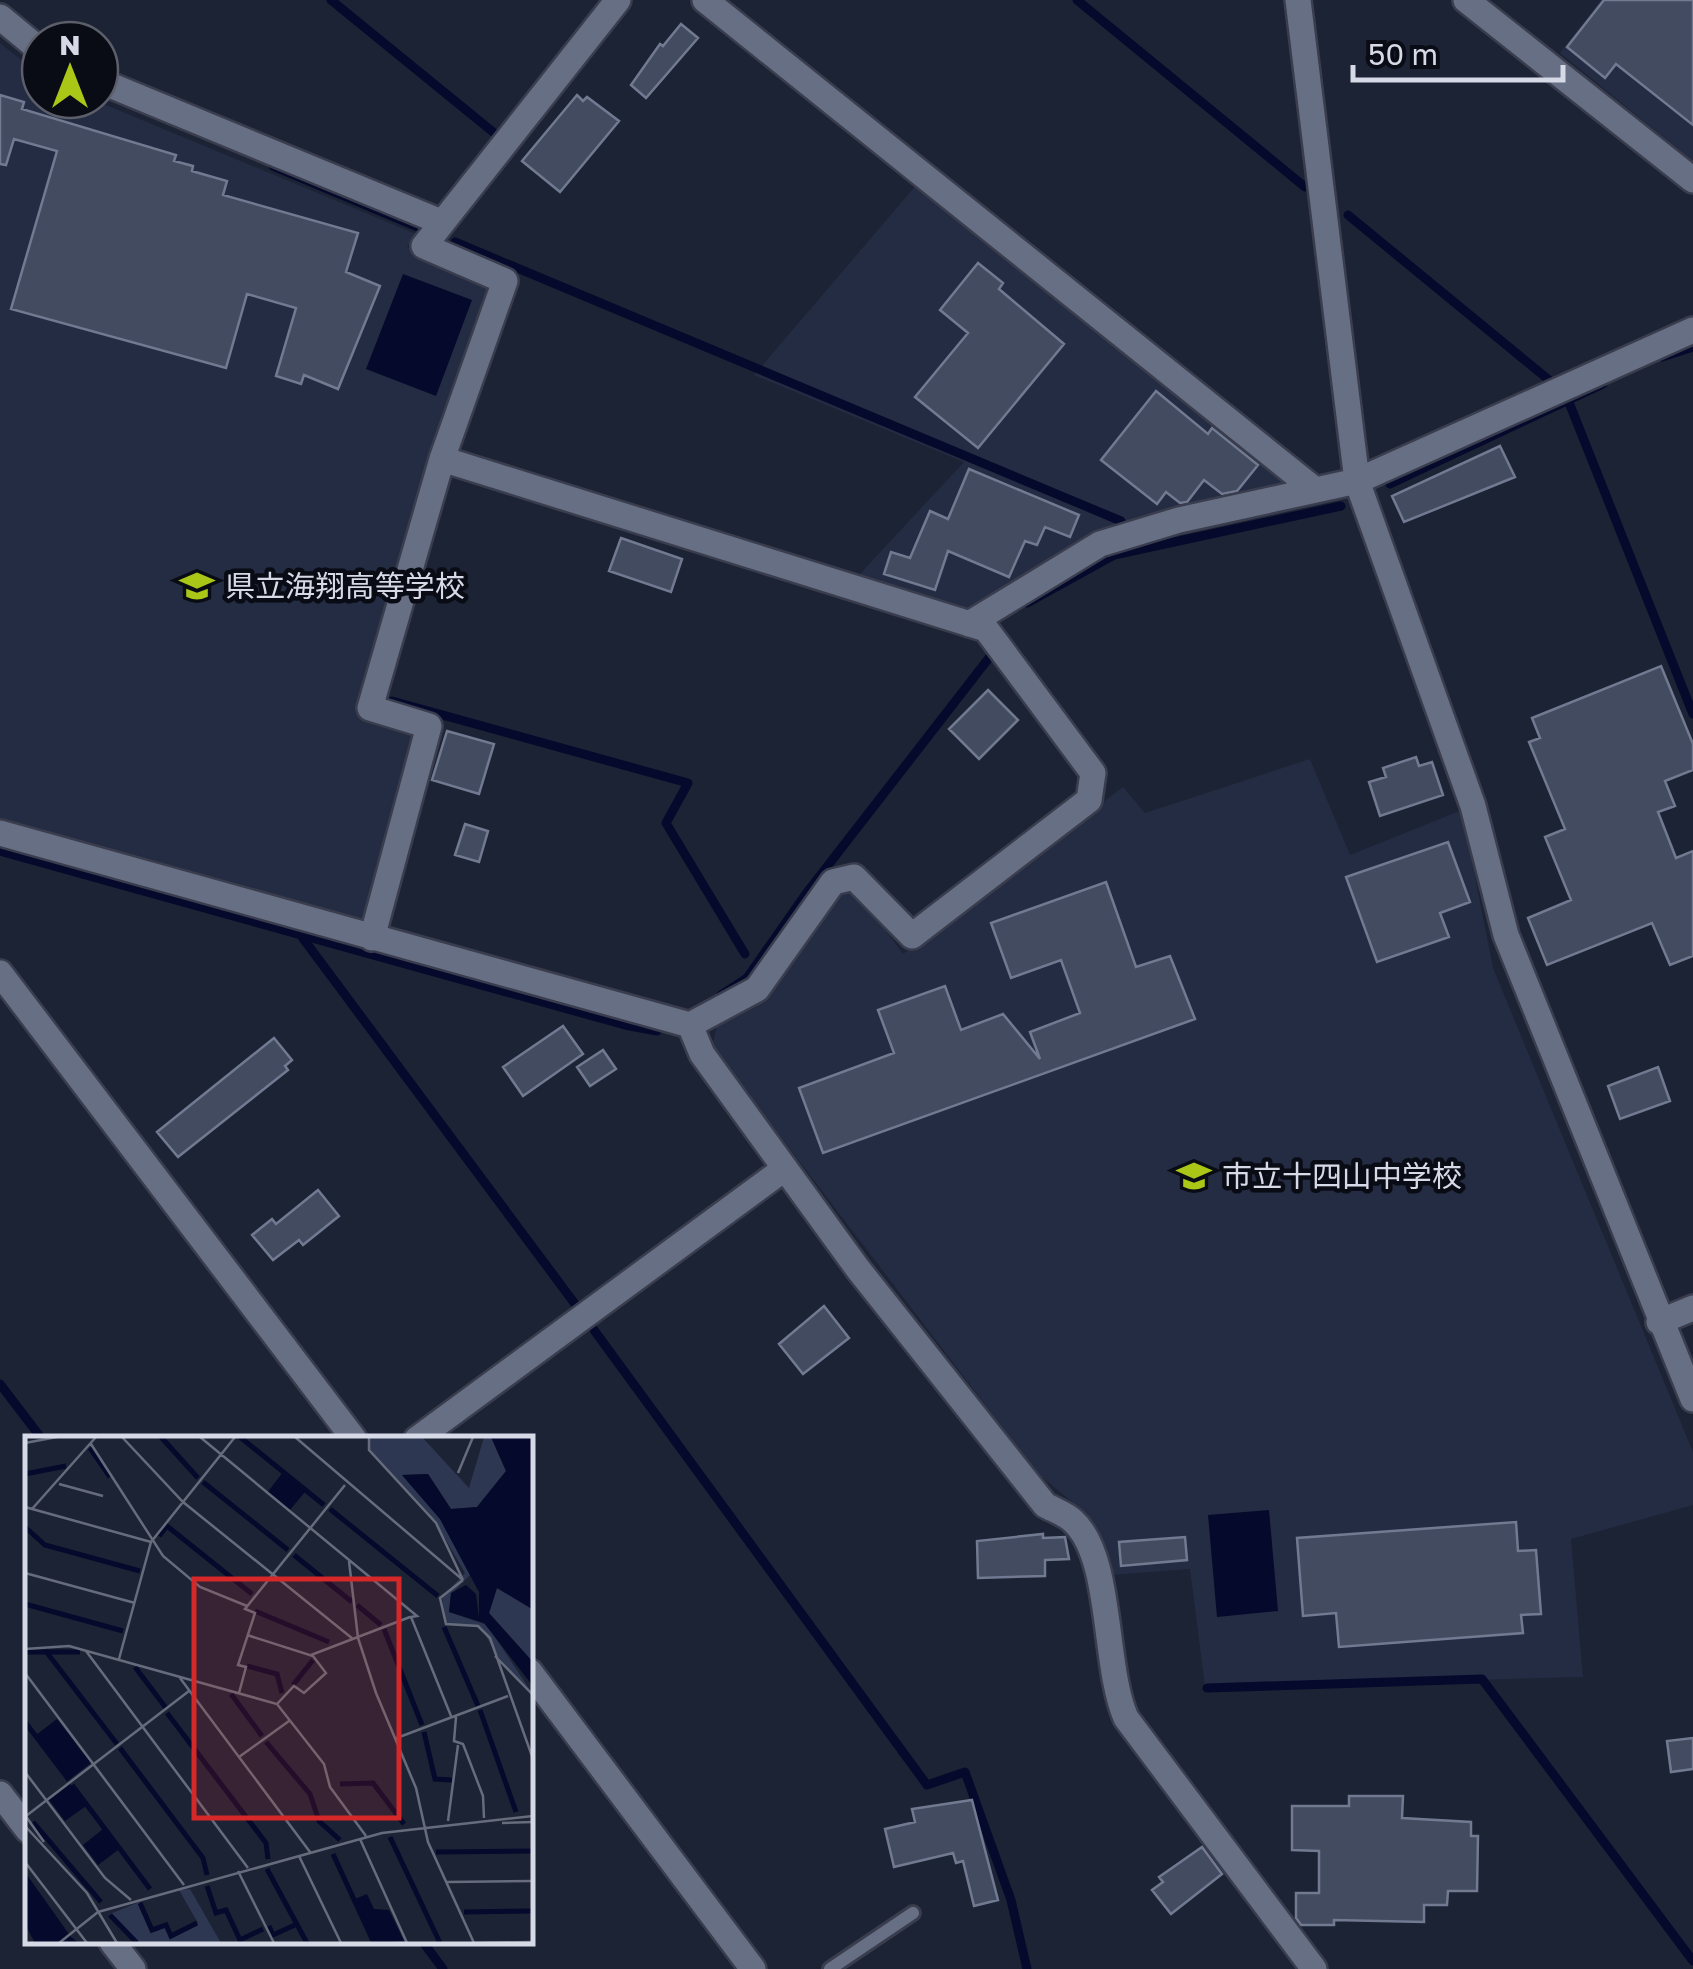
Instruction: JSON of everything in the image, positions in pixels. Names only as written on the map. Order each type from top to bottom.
[{"type":"street","points":[[372,938],[429,726],[370,708],[442,459],[506,281],[424,246],[618,0]]},
{"type":"street","points":[[705,0],[1314,489]]},
{"type":"street","points":[[1298,0],[1358,480],[1473,806],[1506,935],[1658,1322],[1693,1398]]},
{"type":"street","points":[[1466,0],[1693,180]]},
{"type":"street","points":[[0,17],[20,34]]},
{"type":"street","points":[[120,89],[441,222]]},
{"type":"street","points":[[968,624],[1100,544],[1179,520],[1358,480],[1693,330]]},
{"type":"street","points":[[0,833],[690,1026],[756,989],[832,882],[854,877],[912,936],[1089,800],[1094,774],[986,629],[442,459]]},
{"type":"street","points":[[0,973],[352,1436]]},
{"type":"street","points":[[690,1026],[702,1054],[858,1270],[1045,1505],[1075,1522],[1098,1568],[1116,1694],[1126,1718],[1314,1969]]},
{"type":"street","points":[[421,1436],[784,1168]]},
{"type":"street","points":[[1658,1322],[1693,1308]]},
{"type":"street","points":[[532,1675],[753,1969]]},
{"type":"street","points":[[0,1794],[25,1826]]},
{"type":"street","points":[[114,1944],[133,1969]]},
{"type":"lane","points":[[830,1969],[883,1929],[913,1913]]},
{"type":"shaded area","points":[[1601,0],[1693,0],[1693,161],[1560,53]]},
{"type":"shaded area","name":"県立海翔高等学校","points":[[0,43],[20,59],[20,120],[120,120],[120,111],[416,234],[407,247],[491,281],[494,296],[433,459],[355,712],[410,730],[415,744],[369,920],[0,818]]},
{"type":"shaded area","points":[[918,183],[1293,487],[1113,527],[961,611],[857,577],[964,462],[754,375]]},
{"type":"shaded area","points":[[403,274],[472,300],[436,396],[366,369]]},
{"type":"shaded area","name":"市立十四山中学校","points":[[1310,759],[1350,855],[1462,810],[1493,968],[1693,1452],[1693,1505],[1571,1539],[1583,1677],[1205,1687],[1190,1569],[1112,1575],[1102,1540],[1086,1513],[1038,1474],[712,1047],[717,1026],[757,999],[845,889],[858,892],[903,954],[1123,787],[1145,813]]},
{"type":"shaded area","points":[[1269,1510],[1278,1611],[1217,1617],[1208,1515]]},
{"type":"building","points":[[1604,0],[1693,0],[1693,125],[1616,64],[1605,78],[1567,47]]},
{"type":"building","points":[[681,24],[698,38],[646,98],[631,85],[660,44],[663,46]]},
{"type":"building","points":[[0,95],[20,101],[20,120],[59,120],[176,155],[174,161],[193,166],[192,171],[227,181],[223,195],[358,233],[346,272],[380,286],[338,389],[304,375],[301,384],[276,376],[296,308],[247,294],[226,368],[11,309],[57,151],[14,139],[6,165],[0,164]]},
{"type":"building","points":[[577,95],[583,101],[587,97],[619,121],[560,192],[522,161]]},
{"type":"building","points":[[978,263],[1003,283],[999,289],[1064,344],[978,448],[915,397],[968,333],[940,310]]},
{"type":"building","points":[[1156,391],[1208,434],[1212,428],[1258,465],[1237,491],[1222,494],[1204,480],[1187,502],[1180,503],[1166,492],[1157,504],[1101,460]]},
{"type":"building","points":[[1500,446],[1515,477],[1404,522],[1392,496]]},
{"type":"building","points":[[969,469],[1079,515],[1070,537],[1045,527],[1037,545],[1025,541],[1009,577],[948,551],[935,590],[884,574],[891,552],[910,558],[930,511],[948,519]]},
{"type":"building","points":[[621,538],[682,559],[671,592],[609,571]]},
{"type":"building","points":[[1661,666],[1693,744],[1693,770],[1665,781],[1675,806],[1658,812],[1676,858],[1693,851],[1693,956],[1670,965],[1652,923],[1547,965],[1528,918],[1571,900],[1545,837],[1565,829],[1529,742],[1540,738],[1532,718]]},
{"type":"building","points":[[988,690],[1018,720],[979,759],[949,729]]},
{"type":"building","points":[[447,731],[494,744],[479,794],[432,780]]},
{"type":"building","points":[[1416,757],[1419,766],[1432,762],[1443,795],[1380,816],[1369,782],[1386,777],[1383,768]]},
{"type":"building","points":[[465,824],[488,831],[479,862],[455,855]]},
{"type":"building","points":[[1448,842],[1470,902],[1440,913],[1449,937],[1377,962],[1346,877]]},
{"type":"building","points":[[1106,882],[1136,967],[1170,956],[1195,1019],[823,1153],[799,1088],[894,1053],[878,1010],[945,986],[961,1030],[1003,1014],[1040,1059],[1030,1032],[1080,1013],[1061,960],[1011,978],[991,923]]},
{"type":"building","points":[[563,1026],[583,1054],[523,1096],[503,1067]]},
{"type":"building","points":[[274,1038],[292,1060],[285,1066],[288,1070],[178,1157],[157,1132]]},
{"type":"building","points":[[603,1050],[616,1069],[590,1086],[577,1067]]},
{"type":"building","points":[[1658,1067],[1670,1101],[1620,1119],[1608,1086]]},
{"type":"building","points":[[318,1190],[339,1216],[303,1245],[299,1240],[273,1260],[252,1235],[272,1219],[276,1224]]},
{"type":"building","points":[[824,1306],[849,1338],[803,1374],[779,1344]]},
{"type":"building","points":[[1516,1522],[1518,1551],[1536,1550],[1541,1614],[1521,1615],[1523,1633],[1339,1647],[1336,1613],[1303,1616],[1297,1538]]},
{"type":"building","points":[[1043,1534],[1043,1538],[1065,1537],[1069,1559],[1045,1560],[1045,1576],[978,1578],[977,1541]]},
{"type":"building","points":[[1185,1537],[1187,1560],[1121,1566],[1119,1542]]},
{"type":"building","points":[[1693,1738],[1693,1769],[1671,1772],[1667,1741]]},
{"type":"building","points":[[1349,1796],[1403,1796],[1402,1818],[1471,1822],[1471,1836],[1478,1836],[1477,1891],[1448,1891],[1447,1905],[1424,1905],[1424,1922],[1334,1920],[1334,1925],[1301,1925],[1296,1918],[1296,1893],[1319,1893],[1319,1851],[1292,1850],[1292,1806],[1349,1806]]},
{"type":"building","points":[[972,1800],[998,1900],[974,1906],[963,1861],[956,1863],[953,1853],[894,1867],[885,1829],[915,1822],[912,1809]]},
{"type":"building","points":[[1202,1847],[1222,1874],[1171,1914],[1152,1890],[1163,1882],[1159,1877]]},
{"type":"waterway","points":[[331,0],[493,132]]},
{"type":"waterway","points":[[1077,0],[1305,187]]},
{"type":"waterway","points":[[273,166],[418,227]]},
{"type":"waterway","points":[[1348,215],[1549,380]]},
{"type":"waterway","points":[[455,242],[1121,521]]},
{"type":"waterway","points":[[1662,357],[1693,347]]},
{"type":"waterway","points":[[1390,484],[1603,384]]},
{"type":"waterway","points":[[1568,400],[1693,714]]},
{"type":"waterway","points":[[1027,603],[1114,555],[1341,506]]},
{"type":"waterway","points":[[721,995],[747,978],[805,895],[992,654]]},
{"type":"waterway","points":[[392,701],[688,783],[666,823],[745,954]]},
{"type":"waterway","points":[[0,851],[657,1031]]},
{"type":"waterway","points":[[302,937],[575,1304]]},
{"type":"waterway","points":[[594,1330],[927,1785],[965,1772],[1011,1900],[1027,1969]]},
{"type":"waterway","points":[[0,1384],[40,1436]]},
{"type":"waterway","points":[[1207,1688],[1482,1679],[1693,1961]]},
{"type":"waterway","points":[[424,1944],[443,1969]]},
{"type":"place","name":"県立海翔高等学校","points":[[197,586]]},
{"type":"place","name":"市立十四山中学校","points":[[1194,1176]]}]
